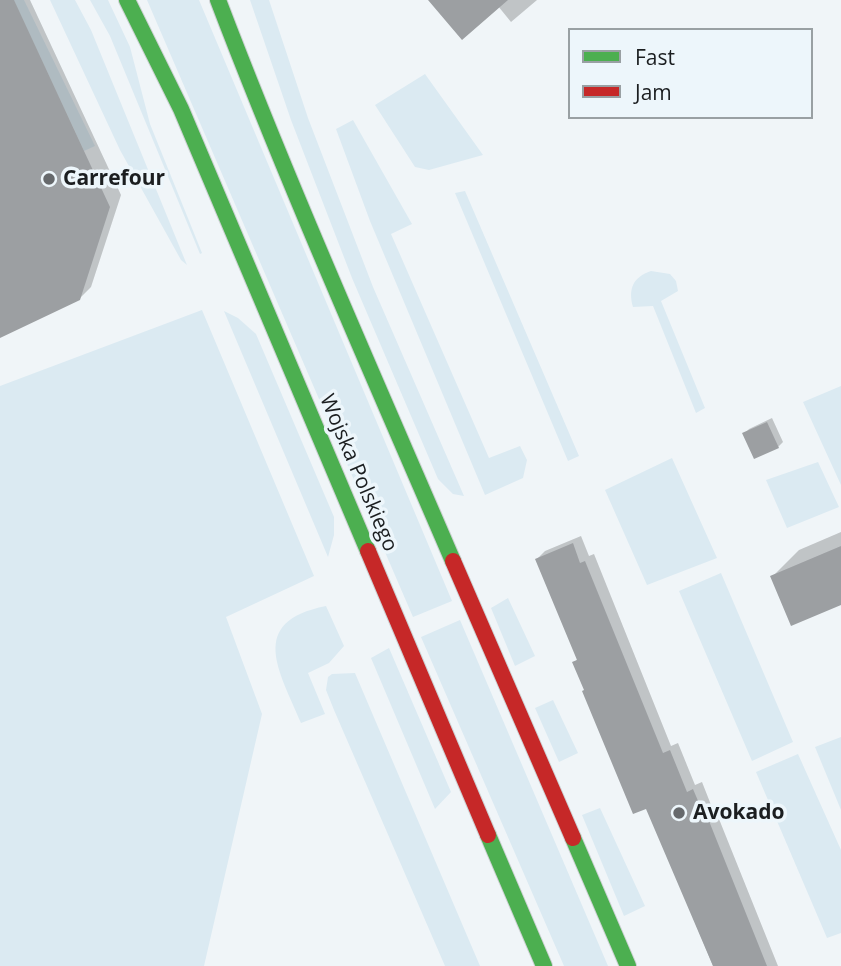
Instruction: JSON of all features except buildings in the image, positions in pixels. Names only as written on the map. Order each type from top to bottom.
[{"type":"street","name":"Wojska Polskiego","points":[[127,0],[181,109],[544,966]]},
{"type":"street","points":[[218,0],[319,250],[628,966]]},
{"type":"shaded area","points":[[5,0],[24,0],[95,146],[84,151],[14,1]]},
{"type":"shaded area","points":[[50,0],[75,0],[91,30],[187,265],[181,260],[120,150]]},
{"type":"shaded area","points":[[90,0],[108,0],[130,47],[150,124],[202,253],[200,254],[110,36]]},
{"type":"shaded area","points":[[147,0],[199,0],[452,601],[413,617]]},
{"type":"shaded area","points":[[250,0],[269,0],[308,118],[373,287],[464,496],[453,494],[438,479],[352,278],[291,120]]},
{"type":"shaded area","points":[[425,74],[483,155],[429,170],[415,167],[375,105]]},
{"type":"shaded area","points":[[353,120],[412,224],[391,234],[489,458],[520,446],[527,460],[523,478],[485,495],[370,221],[336,129]]},
{"type":"shaded area","points":[[465,191],[579,456],[568,461],[455,193]]},
{"type":"shaded area","points":[[651,271],[670,274],[676,281],[678,291],[661,301],[705,408],[696,413],[653,306],[633,307],[633,284]]},
{"type":"shaded area","points":[[202,310],[314,576],[226,617],[262,714],[204,966],[0,966],[0,386]]},
{"type":"shaded area","points":[[224,311],[238,318],[256,334],[334,517],[334,535],[328,557]]},
{"type":"shaded area","points":[[841,386],[841,485],[803,402]]},
{"type":"shaded area","points":[[672,458],[717,558],[647,585],[605,490]]},
{"type":"shaded area","points":[[818,462],[839,507],[787,528],[766,480]]},
{"type":"shaded area","points":[[721,573],[793,742],[752,761],[679,591]]},
{"type":"shaded area","points":[[508,598],[535,656],[515,666],[491,608]]},
{"type":"shaded area","points":[[326,606],[344,646],[329,663],[308,673],[325,714],[301,723],[279,668],[277,637],[285,624],[301,614]]},
{"type":"shaded area","points":[[460,620],[608,966],[564,966],[421,637]]},
{"type":"shaded area","points":[[389,648],[451,792],[435,809],[371,658]]},
{"type":"shaded area","points":[[355,673],[480,966],[445,966],[334,710],[326,690],[328,677],[332,674]]},
{"type":"shaded area","points":[[553,700],[578,753],[559,762],[535,708]]},
{"type":"shaded area","points":[[841,737],[841,810],[815,747]]},
{"type":"shaded area","points":[[798,754],[841,850],[841,933],[827,938],[756,772]]},
{"type":"shaded area","points":[[600,808],[645,906],[624,916],[582,815]]},
{"type":"traffic: fast","points":[[127,0],[181,109],[368,551]]},
{"type":"traffic: fast","points":[[218,0],[303,212],[453,561]]},
{"type":"traffic: fast","points":[[488,835],[544,966]]},
{"type":"traffic: fast","points":[[573,838],[628,966]]},
{"type":"traffic: jam","points":[[368,551],[488,835]]},
{"type":"traffic: jam","points":[[453,561],[573,838]]},
{"type":"place","name":"Carrefour","points":[[49,179]]},
{"type":"place","name":"Avokado","points":[[679,813]]}]
